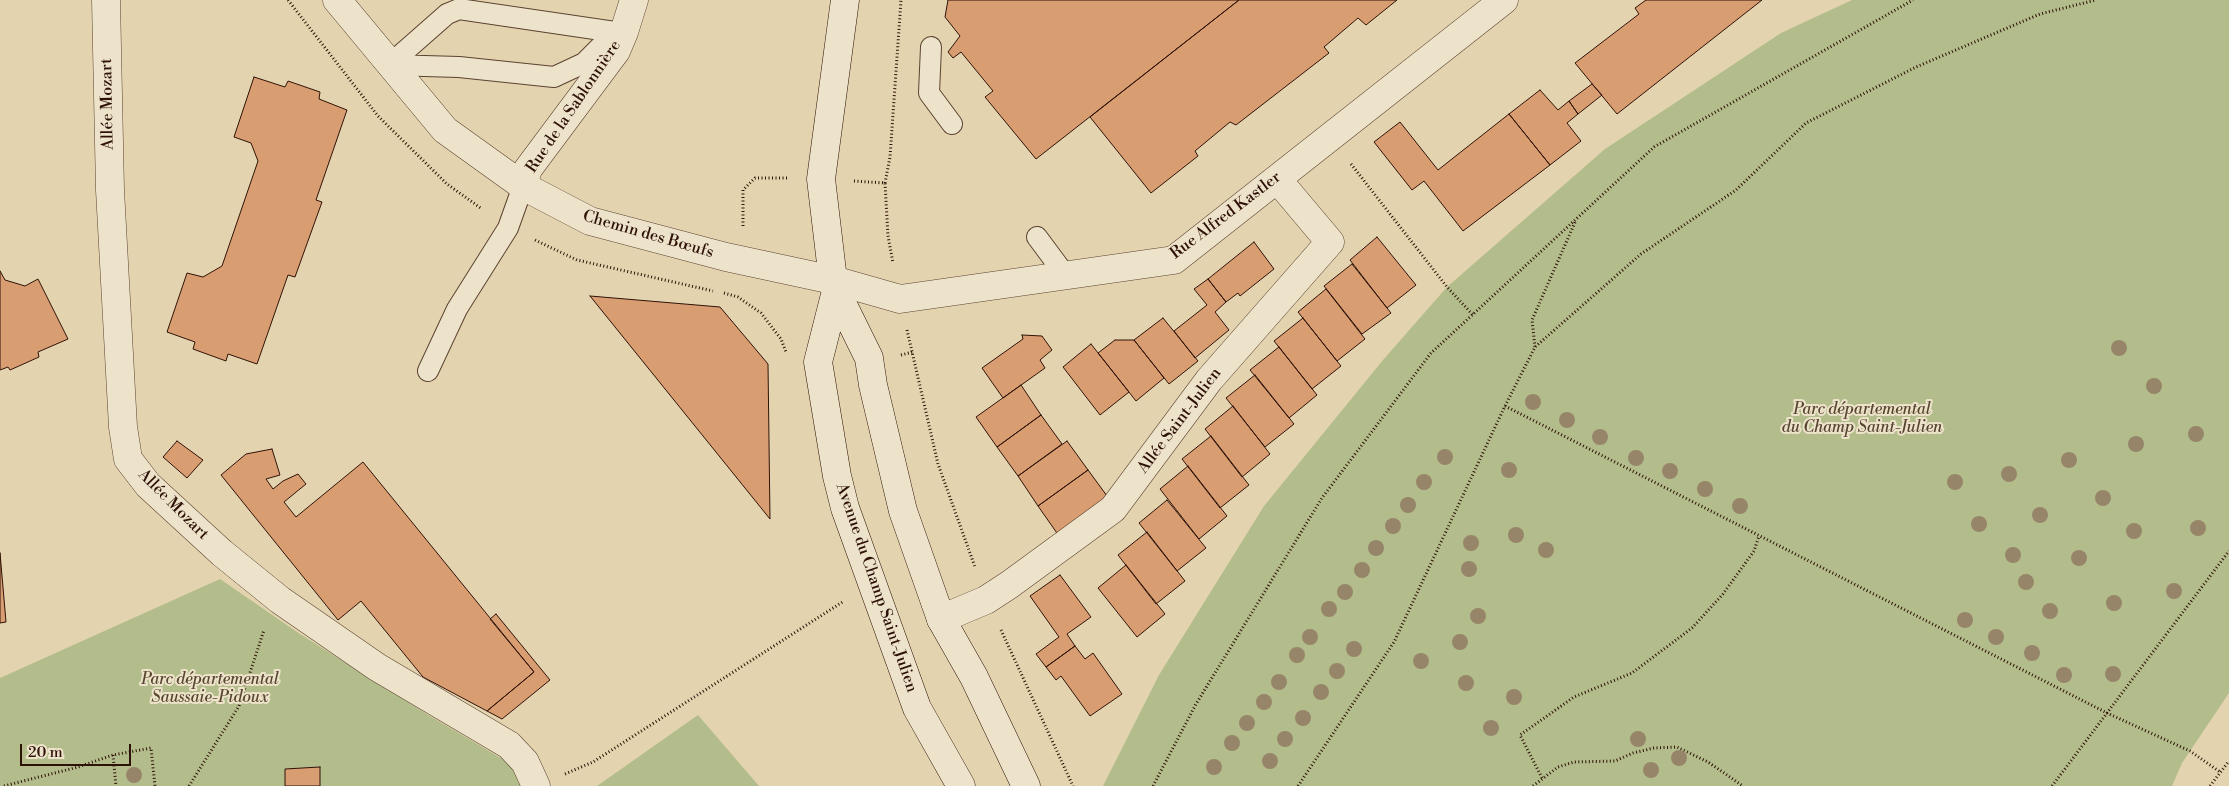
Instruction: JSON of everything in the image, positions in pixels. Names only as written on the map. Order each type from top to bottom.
[{"type":"street","name":"Allée Mozart","points":[[106,0],[110,190],[123,427],[128,458],[148,485],[222,553],[280,600],[377,666],[509,745],[525,762],[536,786]]},
{"type":"street","name":"Chemin des Bœufs","points":[[337,0],[389,65],[445,130],[523,186],[590,221],[835,286]]},
{"type":"street","name":"Rue de la Sablonnière","points":[[523,186],[528,169],[616,51],[620,32],[634,0]]},
{"type":"street","name":"Avenue du Champ Saint-Julien","points":[[845,0],[821,179],[835,286],[869,358],[873,385],[903,511],[941,619],[974,677],[1026,786]]},
{"type":"street","name":"Rue Alfred Kastler","points":[[835,286],[900,299],[1174,260],[1504,0]]},
{"type":"street","name":"Allée Saint-Julien","points":[[941,619],[986,600],[1113,509],[1209,380],[1330,242],[1277,179]]},
{"type":"street","name":"Avenue du Champ Saint-Julien","points":[[835,286],[818,362],[837,476],[845,508],[917,708],[961,786]]},
{"type":"lane","points":[[389,65],[447,14],[459,10],[620,32]]},
{"type":"lane","points":[[389,65],[459,67],[554,78],[584,63],[620,32]]},
{"type":"lane","points":[[931,47],[929,93],[952,124]]},
{"type":"lane","points":[[428,371],[457,309],[508,228],[523,186]]},
{"type":"lane","points":[[1036,237],[1066,276]]},
{"type":"path","points":[[901,0],[890,156],[885,183],[888,236],[900,299],[938,464]]},
{"type":"path","points":[[1153,786],[1196,704],[1322,498],[1431,353],[1654,147],[1913,0]]},
{"type":"path","points":[[1298,786],[1394,642],[1505,406],[1535,347],[1640,254],[1736,190],[1806,123],[1916,67],[2040,14],[2096,0]]},
{"type":"path","points":[[1330,137],[1448,287],[1473,314]]},
{"type":"path","points":[[743,224],[743,190],[755,178],[782,178]]},
{"type":"path","points":[[861,181],[885,183]]},
{"type":"path","points":[[1535,347],[1532,320],[1577,219]]},
{"type":"path","points":[[1505,406],[2107,713],[2190,751],[2220,772]]},
{"type":"path","points":[[1542,778],[1520,735],[1574,697],[1632,673],[1692,628],[1723,594],[1754,551],[1759,536]]},
{"type":"path","points":[[2052,786],[2229,550]]},
{"type":"path","points":[[536,786],[593,762],[872,583]]},
{"type":"path","points":[[189,786],[239,706],[266,622],[280,600]]},
{"type":"path","points":[[4,786],[78,767],[113,755],[151,748],[155,786]]},
{"type":"path","points":[[1533,786],[1558,767],[1574,762],[1616,761],[1633,753],[1654,748],[1677,748],[1708,762],[1743,786]]},
{"type":"path","points":[[113,755],[116,786]]},
{"type":"path","points":[[2210,786],[2229,761]]},
{"type":"green space","name":"Parc départemental du Champ Saint-Julien","points":[[1852,0],[2229,0],[2229,693],[2182,763],[2172,786],[1103,786],[1159,675],[1264,506],[1383,360],[1447,287],[1605,149],[1781,33]]},
{"type":"green space","name":"Parc départemental Saussaie-Pidoux","points":[[220,579],[300,634],[430,716],[548,786],[0,786],[0,678]]},
{"type":"green space","points":[[698,715],[759,786],[597,786]]},
{"type":"building","points":[[948,0],[1239,0],[1036,159],[985,97],[993,91],[961,52],[953,58],[948,52],[960,36],[945,17]]},
{"type":"building","points":[[1239,0],[1397,0],[1366,25],[1358,18],[1324,47],[1329,53],[1236,125],[1230,122],[1195,151],[1198,156],[1151,193],[1090,117]]},
{"type":"building","points":[[1646,0],[1762,0],[1617,114],[1575,63],[1639,14],[1635,8]]},
{"type":"building","points":[[254,77],[285,87],[288,81],[320,92],[319,99],[347,110],[316,200],[322,202],[295,277],[288,275],[257,364],[228,354],[226,361],[193,349],[195,342],[167,332],[187,273],[203,277],[222,266],[258,161],[251,143],[234,137]]},
{"type":"building","points":[[1592,84],[1602,95],[1578,114],[1569,101]]},
{"type":"building","points":[[1540,90],[1558,110],[1569,101],[1578,114],[1567,123],[1581,141],[1550,165],[1509,114]]},
{"type":"building","points":[[1509,114],[1550,165],[1463,231],[1424,181],[1412,190],[1374,142],[1400,122],[1438,170]]},
{"type":"building","points":[[1377,237],[1416,285],[1387,308],[1350,260]]},
{"type":"building","points":[[1254,242],[1274,269],[1240,296],[1238,293],[1226,302],[1208,279]]},
{"type":"building","points":[[1352,264],[1391,313],[1362,334],[1324,286]]},
{"type":"building","points":[[0,271],[5,280],[25,286],[38,279],[68,339],[38,352],[39,357],[10,370],[8,367],[0,370]]},
{"type":"building","points":[[1208,279],[1226,302],[1215,312],[1229,330],[1195,358],[1174,331],[1207,305],[1194,289]]},
{"type":"building","points":[[1326,289],[1365,339],[1337,361],[1298,312]]},
{"type":"building","points":[[590,296],[720,307],[768,364],[770,519]]},
{"type":"building","points":[[1163,318],[1198,361],[1169,384],[1134,340]]},
{"type":"building","points":[[1303,318],[1341,366],[1312,389],[1274,341]]},
{"type":"building","points":[[1022,335],[1042,336],[1052,350],[1040,360],[1045,368],[1003,398],[982,368],[1023,339]]},
{"type":"building","points":[[1115,340],[1134,340],[1164,378],[1136,401],[1098,353]]},
{"type":"building","points":[[1091,344],[1129,392],[1100,415],[1063,367]]},
{"type":"building","points":[[1279,347],[1317,395],[1289,418],[1250,370]]},
{"type":"building","points":[[1255,375],[1294,424],[1265,447],[1226,398]]},
{"type":"building","points":[[1021,385],[1041,415],[997,447],[976,417]]},
{"type":"building","points":[[1233,406],[1270,454],[1242,477],[1205,429]]},
{"type":"building","points":[[1041,415],[1062,444],[1018,476],[997,447]]},
{"type":"building","points":[[1211,436],[1249,485],[1220,508],[1182,459]]},
{"type":"building","points":[[177,441],[203,460],[187,478],[163,457]]},
{"type":"building","points":[[1067,441],[1088,470],[1038,506],[1018,476]]},
{"type":"building","points":[[272,449],[280,475],[266,479],[273,489],[283,481],[298,474],[306,484],[284,502],[296,517],[363,462],[534,672],[487,711],[423,677],[361,601],[338,620],[221,475],[246,454]]},
{"type":"building","points":[[1188,466],[1227,516],[1199,539],[1160,489]]},
{"type":"building","points":[[1088,470],[1110,500],[1059,536],[1038,506]]},
{"type":"building","points":[[1167,500],[1206,548],[1177,571],[1139,523]]},
{"type":"building","points":[[1147,532],[1185,581],[1156,604],[1118,555]]},
{"type":"building","points":[[0,553],[6,622],[0,623]]},
{"type":"building","points":[[1126,565],[1165,614],[1137,637],[1098,588]]},
{"type":"building","points":[[1060,575],[1091,617],[1067,634],[1075,646],[1046,667],[1036,654],[1059,637],[1030,596]]},
{"type":"building","points":[[496,614],[550,680],[502,719],[487,711],[534,672],[490,619]]},
{"type":"building","points":[[1075,646],[1085,659],[1093,653],[1122,694],[1090,716],[1061,676],[1056,680],[1046,667]]},
{"type":"building","points":[[320,767],[320,786],[285,786],[285,769]]}]
